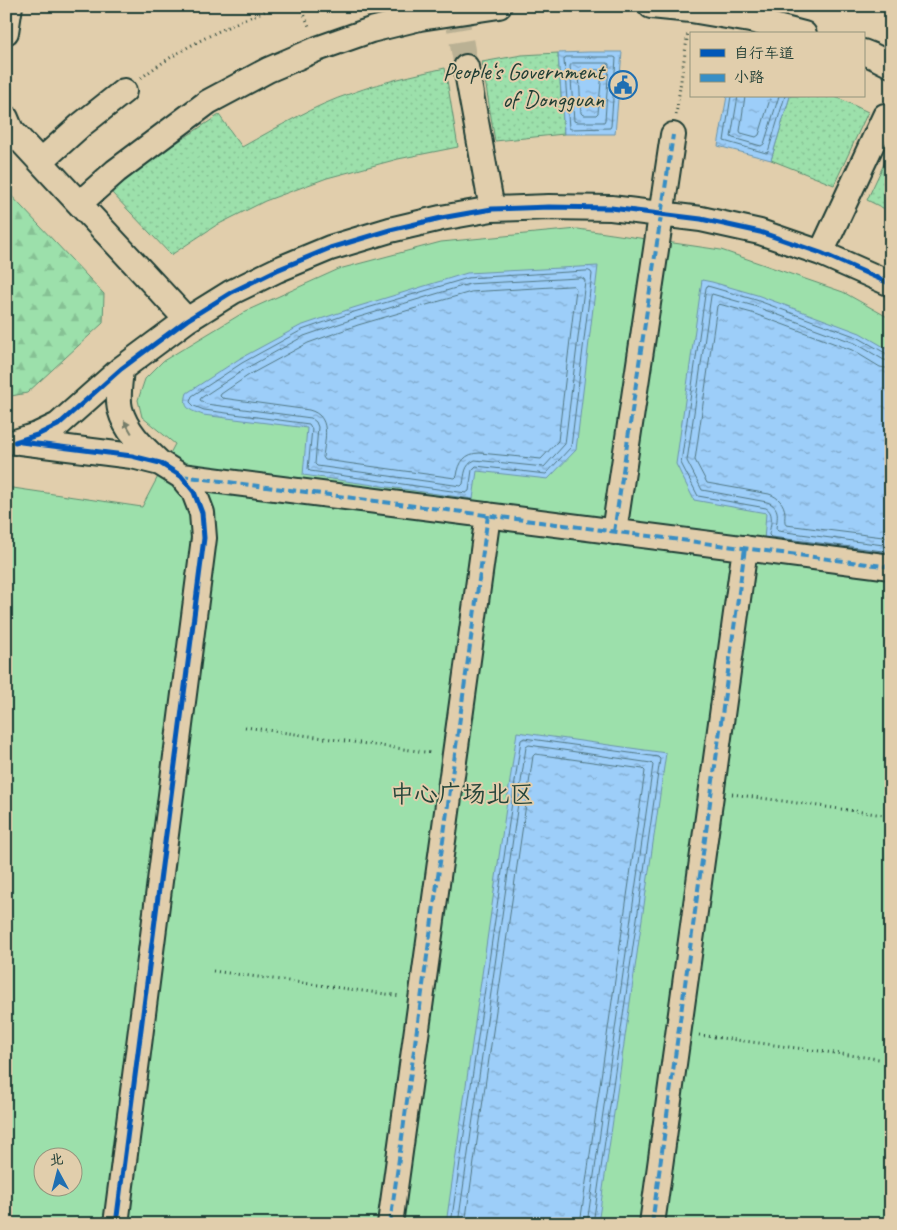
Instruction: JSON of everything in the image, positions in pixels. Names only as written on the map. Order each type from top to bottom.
[{"type":"street","points":[[6,32],[10,6]]},
{"type":"street","points":[[80,203],[116,171],[208,102],[268,70],[317,49],[371,30],[420,18],[499,6]]},
{"type":"street","points":[[652,6],[691,10],[750,20],[796,32]]},
{"type":"street","points":[[864,52],[891,64]]},
{"type":"street","points":[[466,67],[492,210]]},
{"type":"street","points":[[41,161],[81,125],[124,91]]},
{"type":"street","points":[[820,253],[885,116]]},
{"type":"street","points":[[6,118],[11,130],[187,320]]},
{"type":"street","points":[[614,532],[672,135]]},
{"type":"street","points":[[11,441],[37,435],[58,425],[121,369],[187,320],[232,292],[277,270],[330,248],[390,230],[441,218],[492,210],[549,207],[612,208],[661,213],[760,232],[820,253],[891,284]]},
{"type":"street","points":[[116,1224],[204,538],[202,513],[194,492],[181,476],[160,463],[140,444],[126,426],[120,408],[121,369]]},
{"type":"street","points":[[11,441],[132,456],[160,463]]},
{"type":"street","points":[[181,476],[891,567]]},
{"type":"street","points":[[390,1224],[488,515]]},
{"type":"street","points":[[652,1224],[745,548]]},
{"type":"path","points":[[124,91],[153,68],[184,50],[241,20],[277,6]]},
{"type":"path","points":[[672,135],[684,55]]},
{"type":"path","points":[[245,727],[455,756]]},
{"type":"path","points":[[712,791],[891,816]]},
{"type":"path","points":[[213,972],[421,999]]},
{"type":"path","points":[[678,1032],[879,1059]]},
{"type":"green space","points":[[558,53],[564,134],[495,141],[482,62],[522,55]]},
{"type":"green space","points":[[445,68],[458,147],[398,159],[327,178],[265,201],[215,226],[171,255],[111,192],[161,153],[219,115],[242,147],[296,117],[338,98],[386,82]]},
{"type":"green space","points":[[789,98],[838,98],[868,112],[834,185],[771,160]]},
{"type":"green space","points":[[891,149],[891,212],[867,200]]},
{"type":"green space","points":[[6,190],[104,294],[103,323],[27,393],[6,397]]},
{"type":"green space","name":"中心广场北区","points":[[578,229],[721,250],[843,292],[891,319],[891,1224],[6,1224],[6,487],[142,507],[175,444],[142,417],[138,400],[145,379],[163,361],[246,311],[339,269],[441,242]]},
{"type":"water","points":[[622,52],[615,134],[564,134],[558,53]]},
{"type":"water","points":[[727,98],[789,98],[771,160],[718,146]]},
{"type":"water","points":[[598,266],[576,450],[548,479],[477,471],[473,499],[303,475],[307,428],[203,415],[186,406],[187,393],[239,359],[300,326],[467,273]]},
{"type":"water","points":[[702,280],[757,295],[860,333],[891,351],[891,557],[764,541],[766,513],[694,500],[676,464]]},
{"type":"water","points":[[517,732],[666,753],[598,1224],[446,1224]]},
{"type":"tunnel","points":[[455,6],[466,67]]},
{"type":"marked path","points":[[614,532],[673,135]]},
{"type":"marked path","points":[[181,476],[891,567]]},
{"type":"marked path","points":[[390,1224],[488,515]]},
{"type":"marked path","points":[[652,1224],[745,548]]},
{"type":"cycle path","points":[[15,442],[37,435],[58,425],[121,369],[187,320],[232,292],[277,270],[330,248],[390,230],[441,218],[492,209],[549,207],[611,208],[701,219],[760,232],[821,253],[891,284]]},
{"type":"cycle path","points":[[21,442],[132,456],[160,463],[181,476],[194,492],[202,513],[204,538],[116,1224]]},
{"type":"place","name":"People‘s Government of Dongguan","points":[[623,85]]}]
